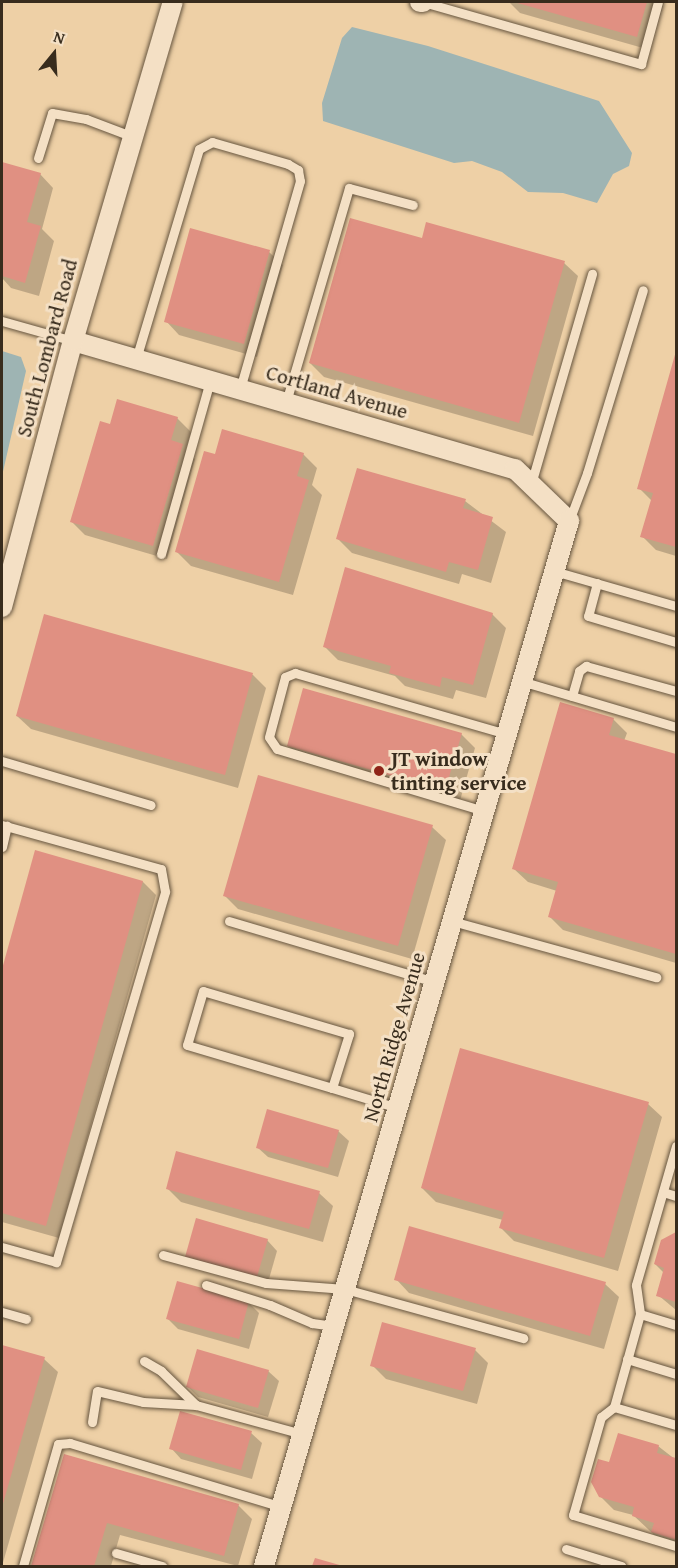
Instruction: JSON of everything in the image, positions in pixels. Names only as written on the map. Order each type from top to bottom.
[{"type":"street","name":"South Lombard Road","points":[[2,607],[73,341],[131,136],[173,2]]},
{"type":"street","name":"Cortland Avenue","points":[[73,341],[514,469],[569,521]]},
{"type":"street","name":"North Ridge Avenue","points":[[264,1566],[569,521]]},
{"type":"lane","points":[[422,2],[641,64],[658,2]]},
{"type":"lane","points":[[38,158],[52,112],[86,119],[131,136]]},
{"type":"lane","points":[[136,359],[199,149],[212,142],[288,164],[298,170],[300,182],[240,389]]},
{"type":"lane","points":[[286,402],[349,188],[413,206]]},
{"type":"lane","points":[[531,484],[592,274]]},
{"type":"lane","points":[[569,521],[587,473],[643,290]]},
{"type":"lane","points":[[2,321],[73,341]]},
{"type":"lane","points":[[161,554],[210,381]]},
{"type":"lane","points":[[554,571],[676,606]]},
{"type":"lane","points":[[597,584],[588,616],[676,642]]},
{"type":"lane","points":[[572,696],[579,671],[586,666],[676,691]]},
{"type":"lane","points":[[484,811],[278,749],[269,737],[285,677],[294,673],[507,734]]},
{"type":"lane","points":[[521,681],[676,727]]},
{"type":"lane","points":[[2,761],[151,805]]},
{"type":"lane","points":[[2,847],[4,825],[161,869],[165,891],[56,1262],[2,1247]]},
{"type":"lane","points":[[229,921],[435,982]]},
{"type":"lane","points":[[452,921],[656,977]]},
{"type":"lane","points":[[332,1088],[349,1034],[203,991],[187,1045],[398,1108]]},
{"type":"lane","points":[[676,1146],[636,1285],[640,1314],[614,1407],[601,1417],[573,1515],[676,1546]]},
{"type":"lane","points":[[663,1192],[676,1196]]},
{"type":"lane","points":[[163,1255],[266,1282],[345,1289],[523,1338]]},
{"type":"lane","points":[[206,1286],[261,1302],[312,1323],[334,1326]]},
{"type":"lane","points":[[2,1312],[26,1319]]},
{"type":"lane","points":[[640,1314],[676,1325]]},
{"type":"lane","points":[[627,1359],[676,1374]]},
{"type":"lane","points":[[144,1361],[161,1371],[196,1405]]},
{"type":"lane","points":[[92,1422],[97,1391],[143,1402],[196,1405],[302,1434]]},
{"type":"lane","points":[[614,1407],[676,1425]]},
{"type":"lane","points":[[23,1566],[58,1444],[70,1443],[282,1507]]},
{"type":"lane","points":[[566,1549],[621,1566]]},
{"type":"lane","points":[[116,1553],[162,1566]]},
{"type":"water","points":[[352,27],[428,46],[599,101],[632,153],[629,166],[613,174],[597,203],[563,193],[528,192],[502,172],[472,161],[454,163],[323,121],[322,103],[342,38]]},
{"type":"water","points":[[2,351],[21,357],[26,371],[2,476]]},
{"type":"building","points":[[514,2],[647,2],[637,37]]},
{"type":"building","points":[[2,162],[41,173],[27,222],[41,226],[25,283],[2,276]]},
{"type":"building","points":[[350,218],[422,238],[426,222],[565,261],[519,423],[309,363]]},
{"type":"building","points":[[190,228],[270,250],[244,344],[164,322]]},
{"type":"building","points":[[676,351],[676,547],[640,537],[653,493],[637,489]]},
{"type":"building","points":[[117,399],[178,417],[171,440],[183,444],[153,546],[70,522],[100,421],[110,424]]},
{"type":"building","points":[[222,429],[304,453],[297,476],[309,480],[279,582],[175,552],[204,451],[215,454]]},
{"type":"building","points":[[357,468],[466,499],[463,508],[493,517],[478,570],[449,562],[446,572],[336,539]]},
{"type":"building","points":[[345,567],[493,613],[473,685],[442,677],[440,687],[389,673],[391,666],[323,647]]},
{"type":"building","points":[[44,614],[253,673],[225,775],[16,716]]},
{"type":"building","points":[[303,688],[462,733],[445,791],[287,746]]},
{"type":"building","points":[[560,702],[614,718],[609,735],[676,754],[676,954],[548,917],[558,882],[512,869]]},
{"type":"building","points":[[258,775],[433,825],[398,946],[223,896]]},
{"type":"building","points":[[35,850],[143,881],[46,1226],[2,1213],[2,969]]},
{"type":"building","points":[[460,1048],[649,1102],[604,1258],[499,1228],[504,1212],[421,1188]]},
{"type":"building","points":[[267,1109],[339,1130],[328,1168],[256,1148]]},
{"type":"building","points":[[176,1151],[320,1191],[309,1229],[166,1189]]},
{"type":"building","points":[[196,1218],[268,1239],[257,1277],[185,1257]]},
{"type":"building","points":[[409,1226],[606,1282],[590,1336],[394,1280]]},
{"type":"building","points":[[676,1232],[676,1302],[656,1296],[664,1268],[654,1264],[661,1240]]},
{"type":"building","points":[[177,1281],[249,1301],[239,1339],[166,1319]]},
{"type":"building","points":[[382,1322],[476,1348],[463,1391],[370,1366]]},
{"type":"building","points":[[2,1345],[45,1357],[2,1507]]},
{"type":"building","points":[[197,1349],[269,1370],[258,1408],[186,1387]]},
{"type":"building","points":[[180,1411],[252,1431],[241,1470],[169,1449]]},
{"type":"building","points":[[618,1433],[659,1445],[657,1453],[676,1458],[676,1540],[651,1532],[654,1523],[632,1516],[634,1507],[599,1497],[591,1482],[598,1459],[609,1462]]},
{"type":"building","points":[[64,1454],[239,1504],[224,1556],[107,1523],[94,1566],[31,1566]]},
{"type":"building","points":[[315,1558],[343,1566],[312,1566]]},
{"type":"place","name":"JT window tinting service","points":[[379,771]]}]
